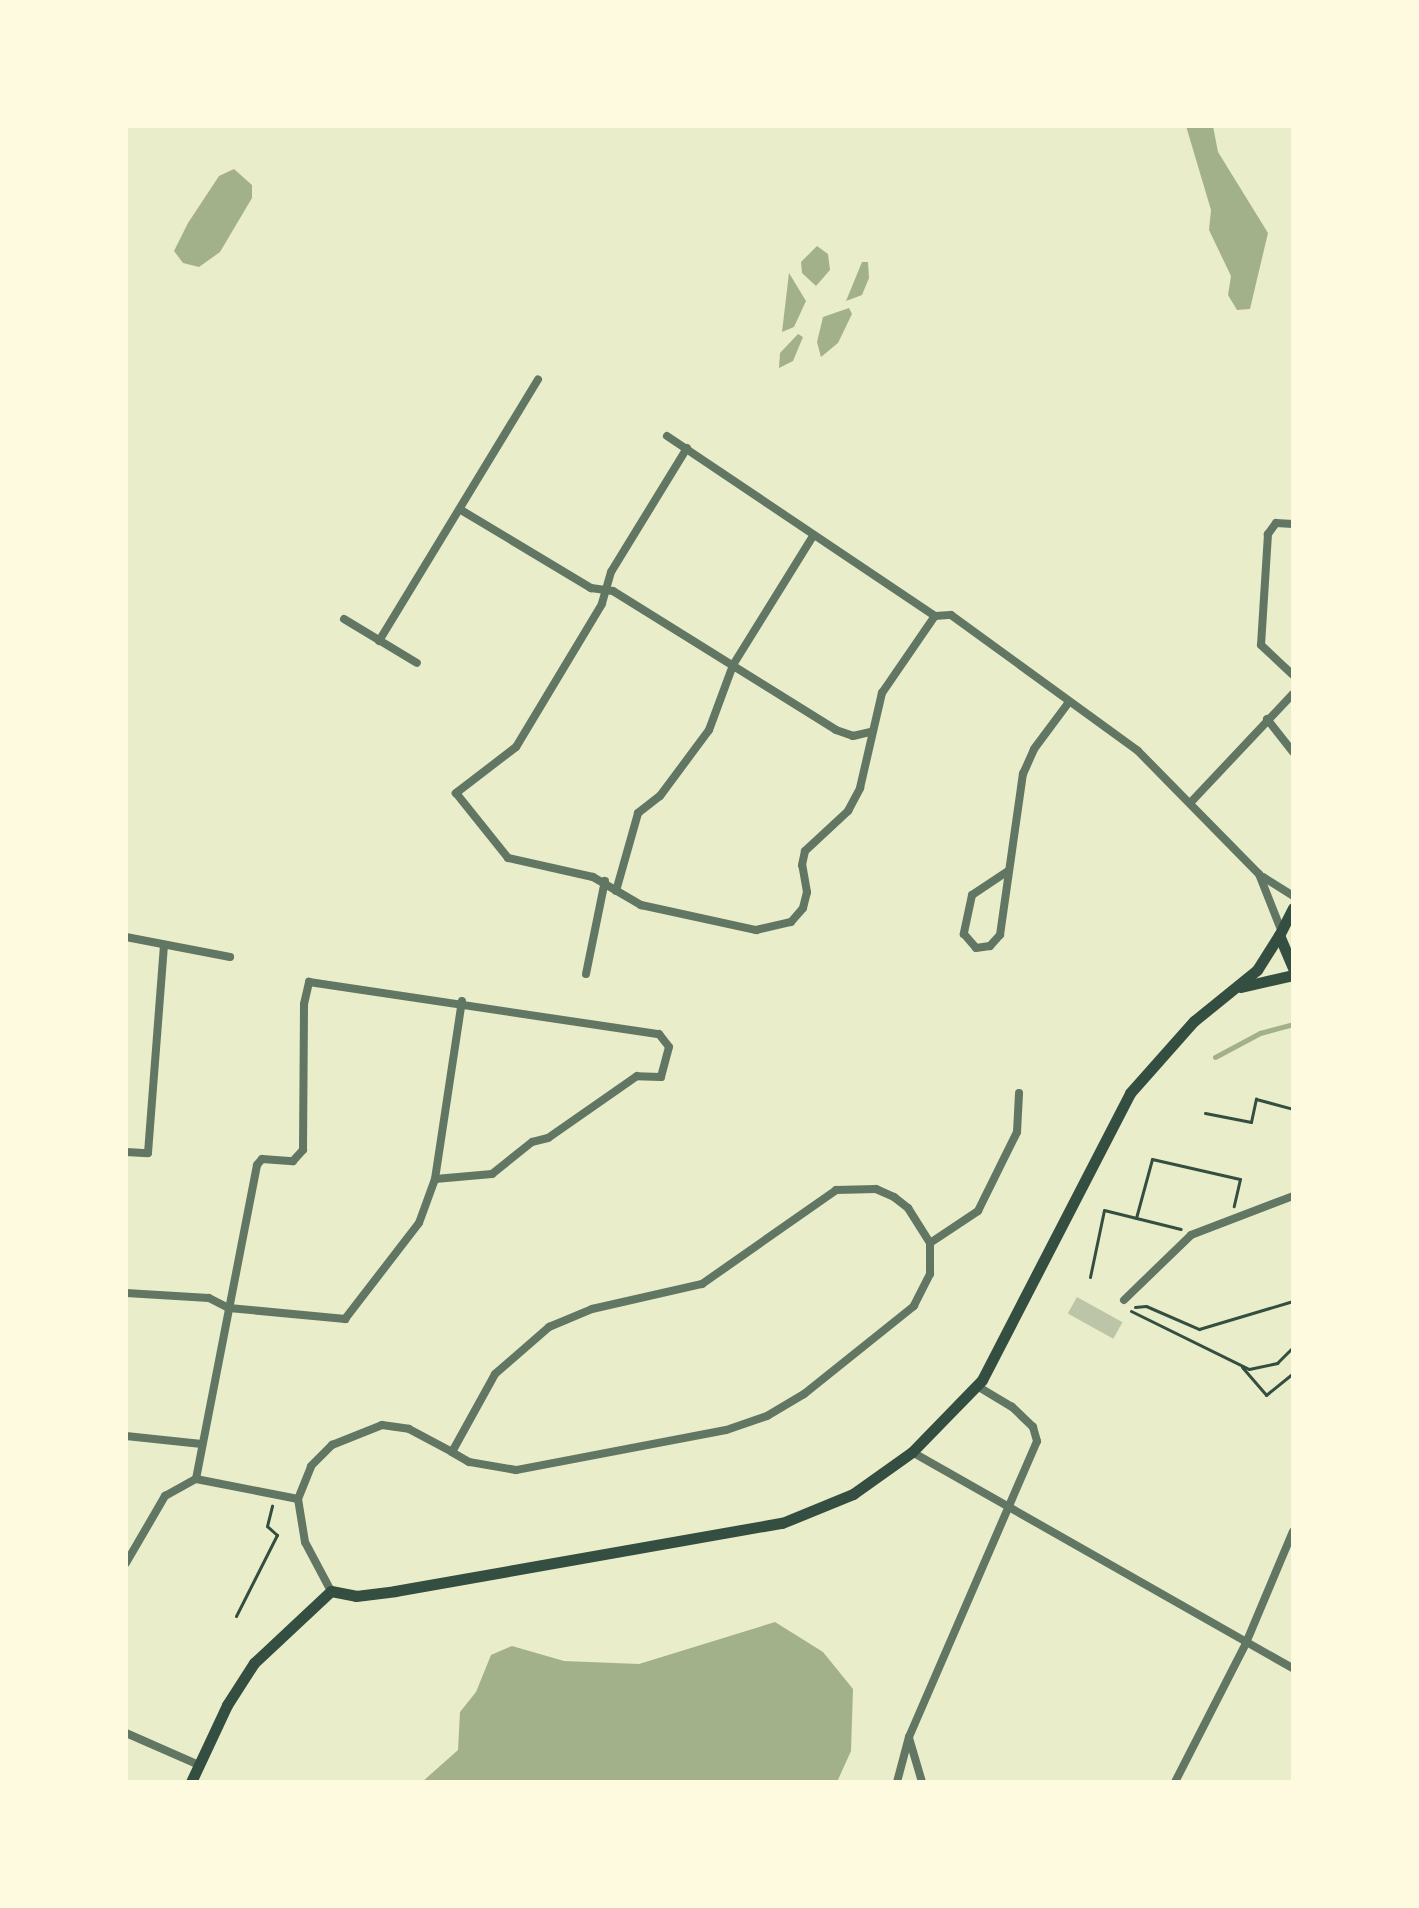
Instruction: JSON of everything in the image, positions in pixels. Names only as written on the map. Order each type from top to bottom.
[{"type":"main road","points":[[191,1782],[254,1663],[331,1591],[356,1596],[395,1591],[767,1527],[853,1494],[912,1452],[977,1386],[1035,1283],[1130,1093],[1184,1030],[1237,989],[1266,960],[1293,908]]},
{"type":"main road","points":[[1280,931],[1280,947],[1293,968]]},
{"type":"main road","points":[[1237,989],[1293,975]]},
{"type":"street","points":[[379,641],[538,380]]},
{"type":"street","points":[[667,436],[935,616],[951,615],[1138,751],[1192,801],[1259,874],[1293,896]]},
{"type":"street","points":[[687,448],[605,589],[602,604],[516,747],[456,793],[508,858],[605,881],[641,905],[756,930],[791,922],[803,908],[807,892],[802,865],[805,851],[854,800],[882,693],[935,616]]},
{"type":"street","points":[[461,510],[591,588],[605,589],[836,730],[853,736],[870,732]]},
{"type":"street","points":[[1293,524],[1276,523],[1268,534],[1261,645],[1293,675]]},
{"type":"street","points":[[616,891],[629,828],[709,730],[733,665],[813,536]]},
{"type":"street","points":[[344,619],[417,663]]},
{"type":"street","points":[[1192,801],[1293,694]]},
{"type":"street","points":[[1008,871],[972,895],[964,934],[968,944],[990,946],[1000,935],[1023,774],[1034,749],[1069,702]]},
{"type":"street","points":[[1267,719],[1293,752]]},
{"type":"street","points":[[1259,874],[1280,931]]},
{"type":"street","points":[[586,974],[605,881]]},
{"type":"street","points":[[126,937],[230,957]]},
{"type":"street","points":[[126,1152],[148,1153],[164,945]]},
{"type":"street","points":[[196,1479],[257,1165],[262,1159],[293,1161],[303,1150],[304,1004],[309,982],[462,1001],[659,1034],[669,1047],[661,1077],[637,1076],[548,1138],[532,1142],[492,1174],[435,1179]]},
{"type":"street","points":[[126,1293],[209,1298],[229,1308],[345,1319],[413,1234],[435,1179],[462,1001]]},
{"type":"street","points":[[930,1243],[978,1211],[1017,1132],[1019,1093]]},
{"type":"street","points":[[331,1591],[305,1542],[298,1499],[311,1466],[332,1445],[357,1431],[382,1425],[409,1429],[469,1462],[516,1470],[726,1430],[767,1416],[804,1394],[914,1306],[930,1274],[930,1243],[908,1208],[894,1197],[876,1189],[836,1190],[818,1199],[723,1275],[682,1291],[592,1309],[549,1327],[495,1374],[452,1452]]},
{"type":"street","points":[[1124,1300],[1196,1233],[1231,1217],[1293,1196]]},
{"type":"street","points":[[897,1782],[909,1737],[1010,1510],[1037,1441],[1033,1427],[1012,1407],[977,1386]]},
{"type":"street","points":[[126,1436],[202,1444]]},
{"type":"street","points":[[912,1452],[1293,1668]]},
{"type":"street","points":[[126,1563],[165,1496],[196,1479],[298,1499]]},
{"type":"street","points":[[1175,1782],[1246,1643],[1293,1531]]},
{"type":"street","points":[[126,1733],[199,1765]]},
{"type":"street","points":[[909,1737],[922,1782]]},
{"type":"path","points":[[1205,1113],[1251,1122],[1256,1099],[1293,1109]]},
{"type":"path","points":[[1136,1218],[1152,1159],[1240,1179],[1231,1217]]},
{"type":"path","points":[[1090,1277],[1104,1210],[1196,1233]]},
{"type":"path","points":[[1293,1301],[1199,1329],[1146,1306],[1127,1308],[1241,1365],[1264,1368],[1293,1347]]},
{"type":"path","points":[[1241,1365],[1266,1395],[1293,1373]]},
{"type":"path","points":[[236,1616],[277,1535],[267,1526],[275,1495]]},
{"type":"shaded area","points":[[1186,126],[1213,126],[1218,152],[1268,233],[1250,309],[1237,310],[1228,295],[1231,276],[1209,230],[1211,210]]},
{"type":"shaded area","points":[[234,169],[252,185],[252,198],[220,252],[199,267],[183,263],[174,251],[188,223],[219,176]]},
{"type":"shaded area","points":[[817,246],[828,254],[830,270],[816,286],[802,273],[801,262]]},
{"type":"shaded area","points":[[862,262],[868,262],[869,278],[862,295],[846,301]]},
{"type":"shaded area","points":[[789,273],[806,301],[794,327],[782,332]]},
{"type":"shaded area","points":[[849,308],[852,314],[838,343],[821,357],[817,342],[823,317]]},
{"type":"shaded area","points":[[798,334],[803,337],[793,361],[779,368],[780,353]]},
{"type":"shaded area","points":[[775,1622],[823,1652],[853,1689],[851,1751],[837,1782],[422,1782],[458,1750],[460,1712],[476,1692],[491,1655],[512,1646],[564,1661],[639,1664]]},
{"type":"building","points":[[1077,1297],[1122,1322],[1113,1339],[1068,1314]]},
{"type":"waterway","points":[[1215,1057],[1260,1033],[1293,1024]]}]
